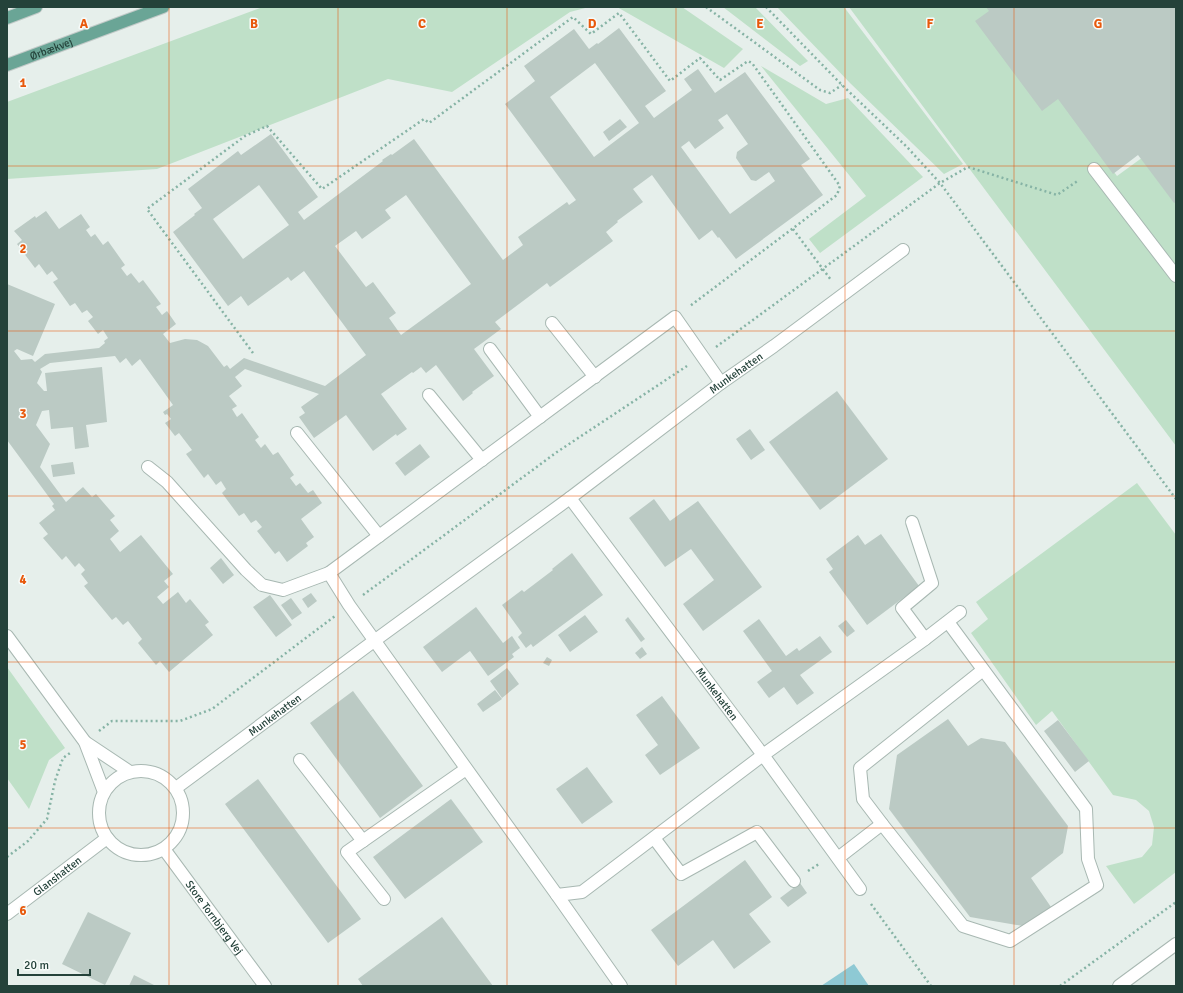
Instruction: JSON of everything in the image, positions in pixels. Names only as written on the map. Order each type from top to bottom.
[{"type":"main road","points":[[7,18],[36,7]]},
{"type":"main road","name":"Ørbækvej","points":[[7,65],[163,7]]},
{"type":"street","points":[[1094,169],[1176,276]]},
{"type":"street","name":"Munkehatten","points":[[176,788],[570,498],[721,383],[774,346],[903,250]]},
{"type":"street","points":[[148,467],[167,482],[246,570],[262,585],[283,590],[328,573],[675,318],[721,383]]},
{"type":"street","points":[[552,323],[595,377]]},
{"type":"street","points":[[490,349],[540,417]]},
{"type":"street","points":[[429,395],[482,460]]},
{"type":"street","points":[[297,433],[379,536]]},
{"type":"street","name":"Munkehatten","points":[[570,498],[763,755],[860,889]]},
{"type":"street","points":[[912,522],[932,583],[902,608],[925,640]]},
{"type":"street","points":[[328,573],[374,641],[621,986]]},
{"type":"street","points":[[557,895],[582,892],[763,755],[925,640],[960,612]]},
{"type":"street","points":[[948,622],[1086,809],[1088,859],[1097,885],[1010,941],[963,926],[863,799],[860,768],[983,670]]},
{"type":"street","points":[[7,636],[85,742],[104,792]]},
{"type":"street","points":[[85,742],[130,772]]},
{"type":"street","points":[[300,760],[363,841]]},
{"type":"street","points":[[384,899],[347,852],[466,769]]},
{"type":"street","points":[[143,770],[156,773],[167,779],[176,788],[182,801],[184,814],[181,828],[174,840],[164,849],[152,854],[139,855],[127,853],[115,847],[107,838],[101,827],[99,815],[100,803],[104,792],[111,783],[120,776],[130,772],[143,770]]},
{"type":"street","points":[[836,856],[882,824]]},
{"type":"street","points":[[654,838],[681,874],[757,832],[794,881]]},
{"type":"street","name":"Glanshatten","points":[[7,914],[107,838]]},
{"type":"street","name":"Store Tornbjerg Vej","points":[[164,849],[266,986]]},
{"type":"street","points":[[1119,986],[1176,944]]},
{"type":"path","points":[[706,7],[820,90],[830,93],[842,85]]},
{"type":"path","points":[[766,7],[842,85],[907,147],[940,184],[1176,499]]},
{"type":"path","points":[[253,353],[147,209],[245,136],[267,126],[322,189],[424,119],[429,122],[573,17],[591,34],[619,13],[670,81],[700,58],[720,80],[748,61],[752,63],[840,186],[837,195],[675,318]]},
{"type":"path","points":[[7,857],[28,841],[47,819],[55,781],[63,758],[112,721],[180,721],[212,709],[349,605],[557,452],[702,357],[940,184],[968,167],[1057,195],[1094,169]]},
{"type":"path","points":[[792,229],[833,284]]},
{"type":"path","points":[[794,881],[836,856]]},
{"type":"path","points":[[860,889],[931,986]]},
{"type":"path","points":[[1060,986],[1176,902]]},
{"type":"green space","points":[[263,7],[589,7],[570,12],[452,92],[388,79],[157,169],[7,179],[7,102]]},
{"type":"green space","points":[[617,7],[682,7],[743,49],[724,68]]},
{"type":"green space","points":[[723,7],[755,7],[808,61],[800,66]]},
{"type":"green space","points":[[777,7],[844,7],[963,164],[944,174],[850,83]]},
{"type":"green space","points":[[849,7],[993,7],[992,8],[1117,176],[1150,152],[1176,188],[1176,446]]},
{"type":"green space","points":[[761,66],[826,104],[848,98],[923,177],[820,253],[809,239],[866,196]]},
{"type":"green space","points":[[1137,483],[1176,535],[1176,872],[1134,904],[1106,866],[1142,857],[1152,845],[1154,827],[1149,811],[1136,800],[1113,795],[1052,711],[1036,725],[971,633],[988,619],[976,602]]},
{"type":"green space","points":[[7,667],[65,748],[49,760],[29,809],[7,778]]},
{"type":"water","points":[[854,964],[869,986],[821,986]]},
{"type":"building","points":[[986,7],[1176,7],[1176,202],[1174,203],[1138,155],[1113,174],[1058,99],[1042,111],[975,21],[989,11]]},
{"type":"building","points":[[619,28],[666,91],[645,106],[654,118],[692,90],[684,79],[698,69],[715,93],[745,72],[810,159],[801,165],[823,195],[736,259],[712,230],[699,240],[652,175],[633,189],[643,202],[617,221],[618,222],[606,232],[613,241],[550,287],[547,283],[495,322],[501,329],[474,349],[494,376],[472,392],[473,393],[463,401],[436,365],[426,373],[421,367],[381,394],[407,429],[397,436],[396,434],[373,451],[346,415],[314,438],[299,417],[305,413],[301,407],[319,394],[245,369],[235,377],[242,386],[229,396],[237,406],[232,409],[237,417],[242,413],[259,437],[255,440],[261,448],[265,444],[273,455],[278,452],[294,475],[290,478],[296,486],[300,483],[308,493],[313,490],[322,503],[301,519],[314,537],[306,543],[308,546],[287,562],[279,551],[275,554],[257,531],[262,527],[256,520],[251,523],[244,513],[239,516],[222,493],[226,489],[221,481],[216,485],[208,474],[204,478],[186,454],[192,450],[179,433],[175,436],[165,423],[171,419],[163,412],[173,405],[140,359],[132,366],[126,358],[120,363],[115,356],[50,363],[40,369],[42,372],[37,383],[44,391],[47,391],[45,373],[102,367],[107,422],[86,425],[89,447],[75,449],[73,427],[51,429],[49,410],[42,411],[36,425],[50,444],[40,467],[66,502],[83,487],[92,497],[96,494],[115,516],[110,520],[119,531],[110,539],[120,552],[141,535],[173,574],[164,581],[169,587],[157,597],[163,604],[178,592],[186,603],[190,599],[209,622],[205,625],[213,635],[169,672],[160,661],[156,665],[138,643],[142,639],[128,621],[123,625],[116,617],[112,620],[84,586],[88,583],[81,574],[85,570],[79,563],[75,567],[66,556],[62,560],[43,538],[48,534],[39,523],[55,510],[52,506],[54,504],[7,440],[7,284],[55,304],[33,356],[17,349],[14,351],[21,360],[32,359],[35,362],[45,354],[99,348],[108,338],[103,330],[98,334],[88,321],[93,317],[87,310],[82,313],[75,303],[70,306],[53,282],[58,279],[52,271],[47,275],[39,264],[35,268],[17,244],[22,240],[14,231],[35,216],[36,218],[46,211],[59,229],[81,214],[90,227],[86,230],[91,237],[95,234],[103,245],[108,241],[125,265],[121,268],[127,276],[131,273],[139,283],[143,280],[161,304],[156,307],[162,315],[167,311],[176,324],[163,334],[170,343],[185,339],[197,340],[208,346],[224,367],[227,365],[230,369],[244,358],[325,386],[366,355],[304,271],[291,281],[288,277],[248,306],[241,296],[228,306],[173,232],[202,208],[188,189],[238,151],[241,155],[271,134],[318,197],[298,212],[304,220],[383,161],[382,160],[391,154],[392,155],[414,139],[503,260],[523,245],[518,237],[567,202],[569,205],[576,200],[505,104],[535,81],[524,66],[574,29],[589,49],[597,43],[598,44]],"holes":[[[595,63],[639,123],[594,157],[550,97]],[[727,114],[748,144],[737,152],[736,158],[751,180],[756,181],[769,172],[775,181],[730,214],[681,147],[689,141],[695,149],[724,128],[718,120]],[[259,185],[289,225],[243,259],[213,219]],[[406,195],[471,284],[401,335],[389,318],[396,313],[373,282],[366,287],[335,246],[356,231],[362,239],[391,218],[385,210]]]},
{"type":"building","points":[[620,119],[627,127],[609,141],[603,132]]},
{"type":"building","points":[[837,391],[888,459],[820,510],[769,442]]},
{"type":"building","points":[[750,429],[765,450],[751,460],[736,439]]},
{"type":"building","points":[[420,444],[430,457],[405,476],[395,463]]},
{"type":"building","points":[[73,462],[75,474],[53,477],[51,465]]},
{"type":"building","points":[[654,499],[670,521],[698,501],[762,587],[703,631],[683,604],[714,580],[691,549],[665,567],[629,518]]},
{"type":"building","points":[[881,534],[919,586],[867,625],[829,572],[833,569],[826,559],[858,535],[865,545]]},
{"type":"building","points":[[572,553],[603,595],[533,647],[531,644],[526,648],[518,637],[522,633],[502,605],[522,590],[524,592],[553,570],[552,569]]},
{"type":"building","points":[[221,558],[234,575],[223,584],[210,568]]},
{"type":"building","points":[[311,593],[317,601],[308,608],[302,599]]},
{"type":"building","points":[[270,595],[292,625],[276,637],[253,607]]},
{"type":"building","points":[[291,598],[302,613],[292,620],[281,605]]},
{"type":"building","points":[[476,607],[503,643],[512,636],[520,648],[512,654],[514,657],[488,676],[470,651],[442,672],[423,647]]},
{"type":"building","points":[[585,615],[598,632],[570,652],[558,635]]},
{"type":"building","points":[[628,617],[645,639],[641,642],[625,620]]},
{"type":"building","points":[[759,619],[786,656],[797,648],[799,651],[820,636],[832,652],[800,675],[814,693],[797,705],[784,687],[769,698],[757,682],[772,671],[743,631]]},
{"type":"building","points":[[846,620],[855,631],[847,637],[838,626]]},
{"type":"building","points":[[642,647],[647,654],[640,659],[635,653]]},
{"type":"building","points":[[547,657],[552,660],[549,666],[543,663]]},
{"type":"building","points":[[507,668],[519,684],[502,698],[490,681]]},
{"type":"building","points":[[495,690],[502,699],[483,712],[477,704]]},
{"type":"building","points":[[353,691],[423,786],[380,818],[310,723]]},
{"type":"building","points":[[662,696],[700,748],[660,775],[645,755],[658,745],[636,715]]},
{"type":"building","points":[[948,719],[968,746],[981,738],[1005,742],[1068,826],[1063,853],[1031,878],[1051,907],[1023,926],[970,917],[889,809],[897,755]]},
{"type":"building","points":[[1058,720],[1089,761],[1075,772],[1044,731]]},
{"type":"building","points":[[587,767],[613,802],[582,824],[556,789]]},
{"type":"building","points":[[258,779],[361,919],[328,943],[225,804]]},
{"type":"building","points":[[451,799],[483,842],[405,899],[373,857]]},
{"type":"building","points":[[745,860],[772,897],[749,914],[771,942],[734,969],[713,940],[678,966],[651,930]]},
{"type":"building","points":[[800,883],[807,893],[788,907],[780,898]]},
{"type":"building","points":[[88,912],[131,933],[105,985],[62,964]]},
{"type":"building","points":[[442,917],[493,986],[363,986],[358,979]]},
{"type":"building","points":[[134,975],[156,986],[129,986]]}]
